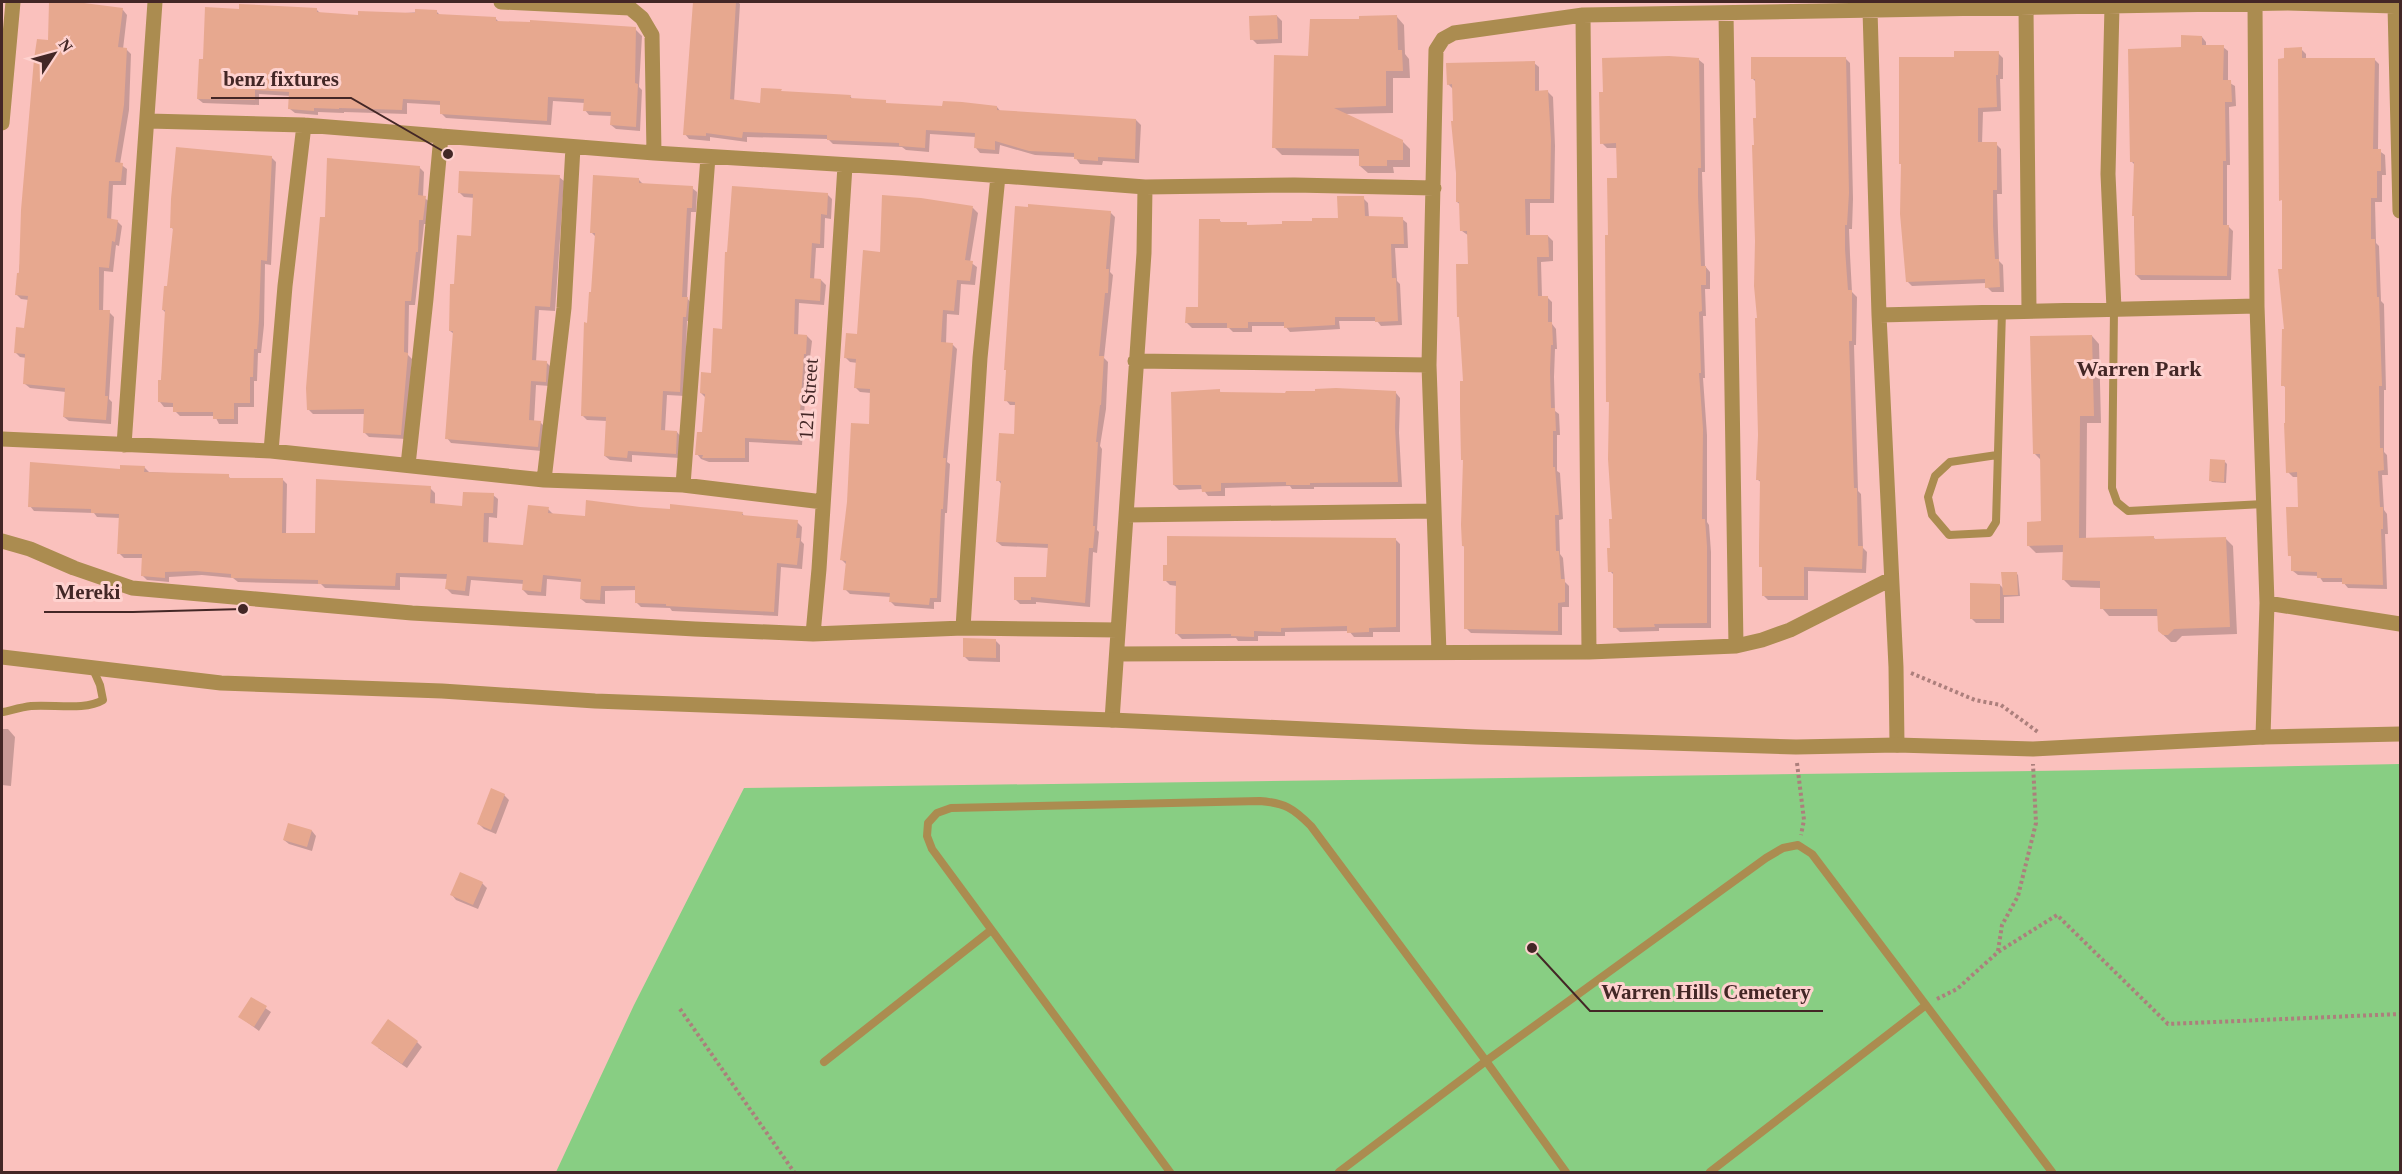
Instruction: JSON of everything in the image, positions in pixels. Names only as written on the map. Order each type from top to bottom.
[{"type":"street","points":[[2,123],[13,2]]},
{"type":"street","points":[[124,445],[155,2]]},
{"type":"street","points":[[501,2],[630,8],[642,18],[652,35],[654,153]]},
{"type":"street","points":[[2255,4],[2258,306],[2267,603],[2263,737]]},
{"type":"street","points":[[1439,653],[1430,365],[1436,50],[1443,39],[1454,33],[1583,15],[2255,4],[2398,6],[2400,211]]},
{"type":"street","points":[[2112,6],[2108,174],[2114,309]]},
{"type":"street","points":[[2026,8],[2029,311]]},
{"type":"street","points":[[1869,10],[1879,315],[1896,667],[1897,745]]},
{"type":"street","points":[[1726,13],[1736,646]]},
{"type":"street","points":[[1583,15],[1589,651]]},
{"type":"street","points":[[148,121],[304,126],[1145,188],[1294,186],[1434,188]]},
{"type":"street","points":[[271,451],[285,286],[304,126]]},
{"type":"street","points":[[408,465],[441,136]]},
{"type":"street","points":[[544,480],[564,308],[573,147]]},
{"type":"street","points":[[683,485],[708,157]]},
{"type":"street","name":"121 Street","points":[[813,634],[845,166]]},
{"type":"street","points":[[963,628],[980,358],[998,176]]},
{"type":"street","points":[[1112,720],[1144,253],[1145,188]]},
{"type":"street","points":[[1879,315],[2258,306]]},
{"type":"street","points":[[1135,362],[1430,365]]},
{"type":"street","points":[[2,439],[271,451],[544,480],[683,485],[823,502]]},
{"type":"street","points":[[1126,514],[1434,511]]},
{"type":"street","points":[[2,541],[30,549],[74,568],[132,588],[412,613],[813,634],[963,628],[1118,630]]},
{"type":"street","points":[[1117,654],[1439,653],[1736,646],[1790,630],[1891,579]]},
{"type":"street","points":[[2267,603],[2400,624]]},
{"type":"street","points":[[2,657],[221,683],[1464,737],[1796,747],[1897,745],[2033,749],[2263,737],[2400,734]]},
{"type":"lane","points":[[2114,309],[2111,459],[2112,488],[2117,502],[2128,511],[2264,504]]},
{"type":"lane","points":[[1997,455],[1950,462],[1935,476],[1928,497],[1932,515],[1949,535],[1989,533],[1996,522],[2002,311]]},
{"type":"lane","points":[[3,712],[29,706],[87,707],[98,703],[103,700],[92,666]]},
{"type":"lane","points":[[1170,1173],[990,931],[932,849],[927,836],[928,823],[937,813],[951,808],[1260,801],[1281,803],[1296,811],[1311,826],[1486,1061],[1566,1173]]},
{"type":"lane","points":[[1339,1173],[1486,1061],[1766,858],[1784,848],[1798,845],[1812,854],[2052,1173]]},
{"type":"lane","points":[[824,1062],[990,931]]},
{"type":"lane","points":[[1710,1173],[1926,1005]]},
{"type":"path","points":[[1896,667],[1935,681],[1975,700],[2001,705],[2060,747]]},
{"type":"path","points":[[1796,747],[1804,820],[1798,845]]},
{"type":"path","points":[[1998,952],[2002,925],[2018,896],[2036,823],[2033,749]]},
{"type":"path","points":[[1926,1005],[1957,988],[1998,952],[2057,915],[2168,1024],[2400,1014]]},
{"type":"path","points":[[680,1009],[794,1173]]},
{"type":"green space","points":[[2400,764],[2400,1172],[556,1172],[634,1005],[744,788]]},
{"type":"building","points":[[49,2],[76,2],[123,8],[118,47],[127,48],[124,105],[115,162],[123,163],[121,181],[109,181],[107,218],[118,220],[115,242],[112,241],[109,268],[99,267],[99,310],[110,310],[105,396],[108,396],[106,420],[63,417],[65,388],[23,384],[25,354],[14,353],[16,327],[24,328],[28,296],[15,295],[17,273],[19,273],[21,210],[34,59],[37,39],[48,40]]},
{"type":"building","points":[[693,2],[736,2],[730,99],[760,103],[761,88],[782,89],[781,91],[851,95],[850,98],[886,100],[886,103],[942,106],[943,101],[962,102],[997,106],[997,110],[1136,119],[1135,159],[1098,157],[1098,161],[1074,159],[1074,153],[1029,151],[995,141],[995,150],[974,148],[975,133],[926,130],[925,148],[899,146],[899,143],[827,140],[827,135],[743,132],[742,138],[706,133],[706,136],[683,135]]},
{"type":"building","points":[[239,4],[317,8],[317,12],[358,15],[358,11],[415,13],[415,9],[437,10],[437,14],[496,17],[496,21],[530,22],[530,20],[636,27],[635,83],[638,84],[636,127],[610,125],[611,112],[583,111],[584,99],[548,97],[547,121],[440,114],[440,101],[403,99],[402,110],[314,108],[314,111],[288,109],[289,92],[255,90],[255,100],[197,99],[199,59],[203,59],[205,7],[239,9]]},
{"type":"building","points":[[1277,15],[1278,39],[1250,40],[1249,16]]},
{"type":"building","points":[[1397,15],[1398,50],[1402,50],[1403,71],[1386,71],[1386,106],[1334,108],[1403,140],[1403,160],[1387,160],[1387,166],[1359,166],[1359,149],[1272,148],[1274,55],[1308,56],[1310,19],[1359,19],[1359,16]]},
{"type":"building","points":[[2181,35],[2202,36],[2202,45],[2224,45],[2223,80],[2231,80],[2232,102],[2225,102],[2226,161],[2223,161],[2223,225],[2229,225],[2227,276],[2135,275],[2134,216],[2132,216],[2134,162],[2130,162],[2128,49],[2181,47]]},
{"type":"building","points":[[2302,47],[2302,58],[2375,58],[2373,149],[2381,149],[2381,171],[2377,171],[2377,198],[2371,198],[2371,239],[2375,239],[2377,297],[2379,297],[2382,386],[2379,386],[2380,448],[2383,448],[2384,470],[2378,471],[2380,507],[2383,507],[2383,529],[2381,529],[2383,585],[2342,584],[2342,578],[2317,578],[2317,572],[2291,571],[2291,556],[2288,556],[2286,507],[2298,507],[2297,472],[2286,473],[2285,386],[2281,386],[2282,329],[2284,329],[2278,269],[2282,269],[2282,200],[2279,201],[2278,59],[2284,58],[2284,48]]},
{"type":"building","points":[[1954,51],[1999,51],[1998,75],[1996,75],[1997,107],[1978,108],[1978,142],[1997,142],[1997,190],[1993,190],[1993,226],[1995,259],[1999,259],[2000,287],[1985,288],[1985,279],[1906,282],[1900,214],[1899,57],[1954,57]]},
{"type":"building","points":[[1669,56],[1699,58],[1701,168],[1698,168],[1698,196],[1701,266],[1706,266],[1706,285],[1701,285],[1702,311],[1699,312],[1701,373],[1699,373],[1703,429],[1702,519],[1705,519],[1707,546],[1707,623],[1654,624],[1655,627],[1613,628],[1613,572],[1608,572],[1607,548],[1610,548],[1609,519],[1612,519],[1608,459],[1609,402],[1606,402],[1605,235],[1608,235],[1607,178],[1617,178],[1616,143],[1600,144],[1599,92],[1603,92],[1602,58]]},
{"type":"building","points":[[1751,57],[1846,57],[1849,193],[1845,249],[1848,290],[1852,290],[1852,341],[1849,341],[1852,433],[1854,488],[1857,488],[1858,546],[1863,546],[1862,569],[1804,567],[1804,596],[1762,596],[1762,567],[1759,567],[1760,480],[1756,480],[1758,435],[1755,318],[1757,318],[1754,286],[1752,145],[1754,145],[1753,118],[1756,118],[1755,79],[1751,79]]},
{"type":"building","points":[[1535,61],[1535,91],[1548,90],[1551,140],[1550,199],[1525,199],[1526,235],[1548,235],[1549,257],[1537,257],[1538,296],[1548,296],[1548,322],[1552,322],[1551,408],[1555,408],[1556,431],[1553,431],[1553,467],[1555,467],[1559,515],[1555,515],[1556,551],[1559,551],[1561,579],[1565,579],[1565,602],[1558,603],[1558,631],[1464,629],[1464,546],[1462,546],[1461,525],[1463,460],[1461,460],[1460,411],[1460,381],[1463,381],[1459,317],[1457,317],[1456,264],[1468,264],[1467,231],[1460,231],[1459,202],[1456,202],[1456,172],[1451,121],[1453,121],[1452,84],[1447,85],[1446,63]]},
{"type":"building","points":[[176,147],[272,156],[267,261],[261,260],[257,349],[254,349],[253,377],[250,377],[250,403],[234,403],[234,419],[213,419],[213,412],[173,412],[173,403],[158,402],[165,310],[162,310],[164,286],[167,286],[173,228],[170,228],[171,199]]},
{"type":"building","points":[[327,158],[420,166],[418,195],[426,196],[423,220],[419,220],[418,252],[416,252],[411,301],[405,301],[404,352],[408,353],[401,435],[363,433],[364,409],[307,410],[306,388],[320,217],[325,217]]},
{"type":"building","points":[[459,171],[560,175],[550,307],[535,306],[532,360],[547,361],[546,382],[531,381],[529,420],[541,421],[538,447],[445,439],[453,331],[449,331],[450,284],[454,284],[457,235],[471,236],[473,194],[458,193]]},
{"type":"building","points":[[593,175],[639,178],[639,183],[693,186],[692,208],[687,208],[682,297],[688,297],[686,317],[683,317],[680,392],[663,391],[661,430],[677,431],[676,454],[628,451],[627,458],[604,456],[606,417],[581,416],[584,322],[587,323],[589,292],[591,292],[595,233],[590,233]]},
{"type":"building","points":[[732,186],[828,193],[827,215],[821,214],[820,244],[812,243],[810,278],[821,279],[820,301],[795,299],[794,334],[807,335],[798,441],[745,438],[745,458],[702,458],[703,455],[695,455],[697,432],[702,432],[705,394],[700,393],[701,372],[711,373],[713,328],[722,329],[725,252],[727,252]]},
{"type":"building","points":[[882,195],[973,206],[965,260],[973,261],[970,281],[957,280],[954,311],[943,310],[941,342],[953,343],[943,458],[946,458],[937,598],[930,598],[929,605],[889,602],[890,593],[843,590],[846,561],[840,560],[847,502],[851,423],[869,424],[870,389],[854,388],[856,359],[844,358],[846,333],[857,334],[863,250],[880,252]]},
{"type":"building","points":[[1337,196],[1364,196],[1365,216],[1403,217],[1404,244],[1391,244],[1392,278],[1396,278],[1398,321],[1375,322],[1375,317],[1335,317],[1335,325],[1284,328],[1284,322],[1248,322],[1248,328],[1227,328],[1227,323],[1185,323],[1186,307],[1198,307],[1199,219],[1247,222],[1247,225],[1282,224],[1282,221],[1312,221],[1312,218],[1338,218]]},
{"type":"building","points":[[1028,204],[1111,211],[1106,269],[1109,269],[1108,293],[1105,293],[1099,356],[1104,356],[1096,442],[1098,442],[1093,526],[1095,526],[1093,548],[1089,548],[1085,603],[1031,597],[1031,600],[1014,600],[1014,577],[1046,577],[1048,544],[996,542],[1001,481],[996,481],[999,433],[1014,434],[1015,402],[1004,401],[1006,370],[1004,370],[1015,206],[1028,207]]},
{"type":"building","points":[[2092,335],[2094,416],[2080,416],[2079,538],[2226,537],[2230,627],[2174,629],[2168,635],[2163,635],[2158,631],[2157,609],[2100,609],[2100,581],[2062,580],[2063,545],[2027,546],[2027,522],[2041,521],[2040,454],[2033,454],[2030,336]]},
{"type":"building","points":[[1336,388],[1396,391],[1398,482],[1310,483],[1310,485],[1286,485],[1286,482],[1221,483],[1221,491],[1202,492],[1201,485],[1173,485],[1171,392],[1220,389],[1220,392],[1285,393],[1286,391]]},
{"type":"building","points":[[2210,459],[2225,460],[2224,482],[2209,481]]},
{"type":"building","points":[[30,462],[120,469],[120,465],[145,466],[144,472],[229,474],[229,478],[283,478],[282,533],[315,533],[316,479],[431,486],[430,503],[462,506],[463,492],[494,493],[493,513],[484,513],[483,542],[523,545],[528,505],[549,507],[548,513],[585,516],[586,500],[640,507],[670,509],[670,504],[743,512],[742,515],[798,520],[796,538],[800,538],[797,565],[777,563],[774,612],[635,603],[635,586],[601,586],[600,600],[580,599],[581,579],[543,575],[541,592],[522,590],[523,580],[467,576],[465,591],[445,589],[447,574],[396,573],[395,586],[318,584],[318,580],[231,578],[231,574],[196,571],[165,572],[165,578],[141,576],[142,554],[117,554],[119,514],[91,513],[91,509],[28,507]]},
{"type":"building","points":[[1167,536],[1396,538],[1396,627],[1369,628],[1369,632],[1347,633],[1347,626],[1281,628],[1281,632],[1254,631],[1254,637],[1231,636],[1231,634],[1175,634],[1176,581],[1163,581],[1163,565],[1167,565]]},
{"type":"building","points":[[2001,572],[2017,572],[2018,595],[2003,595]]},
{"type":"building","points":[[1970,583],[2000,584],[2000,619],[1970,619]]},
{"type":"building","points":[[963,638],[996,639],[996,658],[963,657]]},
{"type":"building","points":[[491,788],[505,794],[491,830],[477,824]]},
{"type":"building","points":[[288,823],[312,830],[307,847],[283,840]]},
{"type":"building","points":[[460,872],[483,882],[473,905],[450,895]]},
{"type":"building","points":[[251,997],[267,1006],[254,1027],[238,1017]]},
{"type":"building","points":[[388,1019],[418,1041],[402,1064],[371,1043]]},
{"type":"place","name":"benz fixtures","points":[[448,154]]},
{"type":"place","name":"Mereki","points":[[243,609]]},
{"type":"place","name":"Warren Hills Cemetery","points":[[1532,948]]},
{"type":"district","name":"Warren Park","points":[[2139,368]]}]
